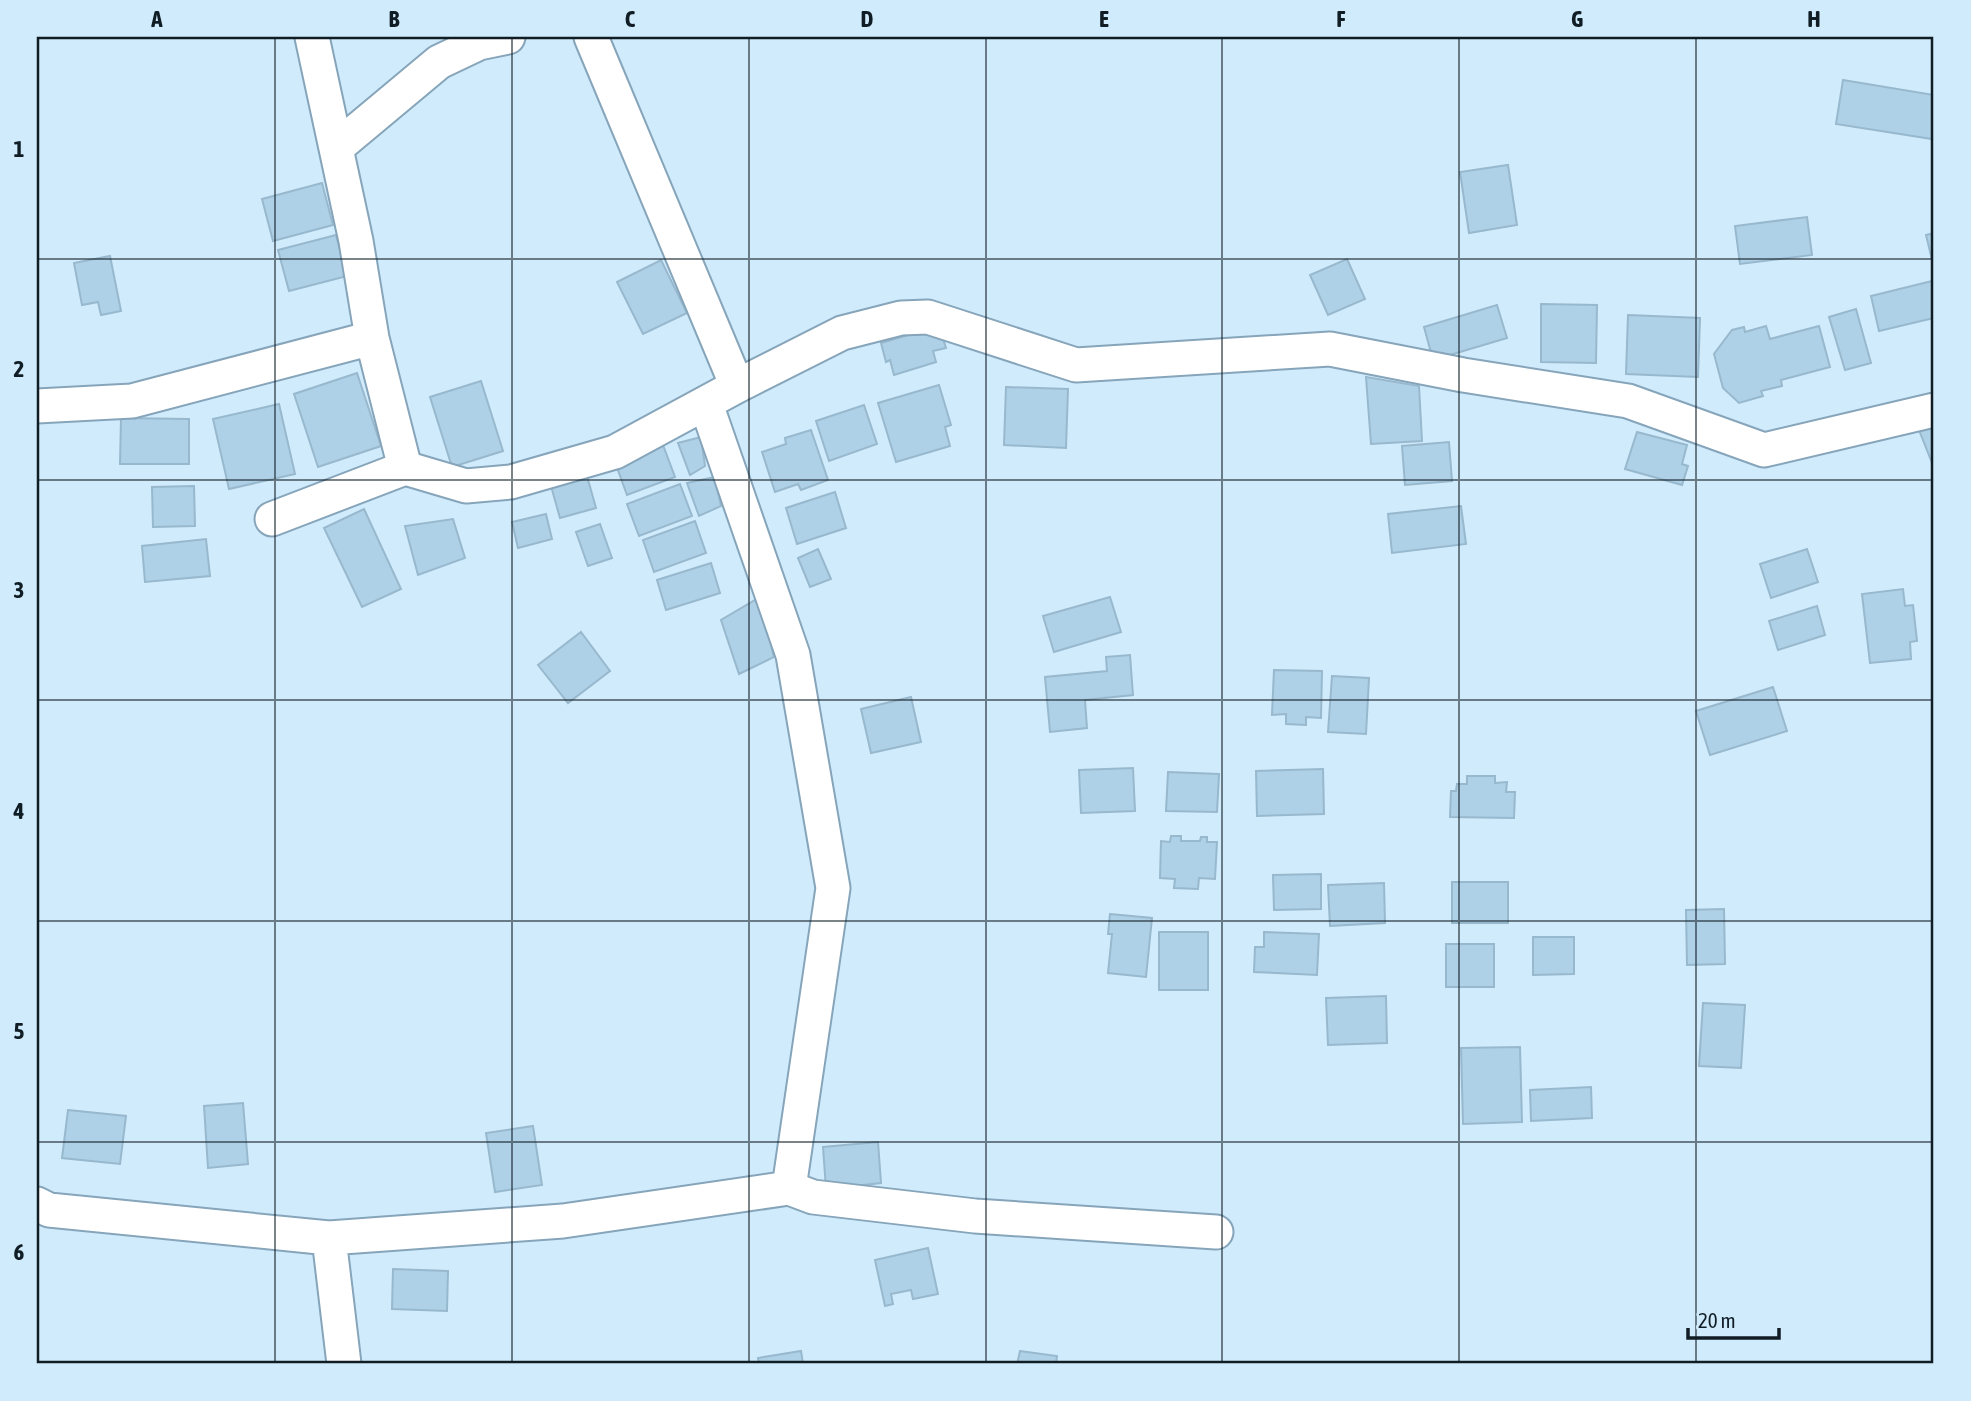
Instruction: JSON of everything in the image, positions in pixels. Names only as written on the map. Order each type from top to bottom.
[{"type":"street","points":[[312,37],[356,242],[372,338],[405,468]]},
{"type":"street","points":[[335,148],[439,62],[479,43],[508,37]]},
{"type":"street","points":[[591,37],[737,386]]},
{"type":"street","points":[[272,519],[405,468],[466,486],[511,482],[615,452],[842,333],[901,318],[928,317],[1076,365],[1330,349],[1464,375],[1628,401],[1764,450],[1934,410]]},
{"type":"street","points":[[37,407],[132,401],[372,338]]},
{"type":"street","points":[[706,404],[793,654],[833,888],[789,1188]]},
{"type":"street","points":[[37,1204],[49,1210],[328,1238],[562,1221],[789,1188],[813,1197],[975,1216],[1216,1232]]},
{"type":"street","points":[[328,1238],[344,1364]]},
{"type":"building","points":[[1843,80],[1934,95],[1932,139],[1836,124]]},
{"type":"building","points":[[1508,165],[1517,225],[1469,233],[1460,172]]},
{"type":"building","points":[[322,183],[333,225],[273,241],[262,199]]},
{"type":"building","points":[[1807,217],[1812,255],[1740,264],[1735,226]]},
{"type":"building","points":[[1934,233],[1934,268],[1926,235]]},
{"type":"building","points":[[336,235],[347,276],[289,291],[278,250]]},
{"type":"building","points":[[110,256],[121,311],[101,315],[98,302],[82,305],[74,263]]},
{"type":"building","points":[[1347,259],[1365,299],[1328,315],[1310,275]]},
{"type":"building","points":[[661,260],[687,313],[643,334],[617,282]]},
{"type":"building","points":[[1932,281],[1934,318],[1879,331],[1871,296]]},
{"type":"building","points":[[1541,304],[1597,305],[1596,363],[1541,362]]},
{"type":"building","points":[[1497,305],[1507,338],[1433,360],[1424,327]]},
{"type":"building","points":[[1856,309],[1871,363],[1845,370],[1829,317]]},
{"type":"building","points":[[1628,315],[1700,318],[1698,377],[1626,374]]},
{"type":"building","points":[[939,326],[946,348],[933,351],[936,362],[894,375],[890,360],[886,362],[881,343]]},
{"type":"building","points":[[1766,326],[1770,339],[1819,326],[1830,367],[1781,380],[1782,386],[1761,391],[1763,396],[1739,403],[1723,388],[1714,354],[1732,330],[1744,327],[1745,332]]},
{"type":"building","points":[[357,373],[381,446],[318,467],[294,394]]},
{"type":"building","points":[[1366,377],[1419,386],[1422,441],[1371,444]]},
{"type":"building","points":[[481,381],[503,451],[452,467],[430,397]]},
{"type":"building","points":[[939,385],[951,425],[945,427],[950,446],[896,462],[878,403]]},
{"type":"building","points":[[1006,387],[1068,389],[1066,448],[1004,445]]},
{"type":"building","points":[[279,404],[295,474],[229,489],[213,419]]},
{"type":"building","points":[[864,405],[877,444],[829,461],[816,421]]},
{"type":"building","points":[[121,418],[189,419],[189,464],[120,464]]},
{"type":"building","points":[[1934,424],[1934,468],[1919,430]]},
{"type":"building","points":[[811,430],[828,480],[801,490],[798,484],[775,492],[762,452],[786,444],[785,438]]},
{"type":"building","points":[[1637,432],[1687,445],[1682,464],[1688,466],[1682,485],[1625,469]]},
{"type":"building","points":[[701,437],[705,466],[690,475],[678,443]]},
{"type":"building","points":[[1449,442],[1452,481],[1405,485],[1402,446]]},
{"type":"building","points":[[663,445],[675,477],[627,495],[615,462]]},
{"type":"building","points":[[585,469],[596,508],[560,518],[549,479]]},
{"type":"building","points":[[715,477],[721,506],[699,516],[687,483]]},
{"type":"building","points":[[680,484],[692,516],[639,536],[627,504]]},
{"type":"building","points":[[194,486],[195,526],[153,527],[152,487]]},
{"type":"building","points":[[835,492],[846,528],[797,544],[786,508]]},
{"type":"building","points":[[1461,506],[1466,544],[1392,553],[1388,514]]},
{"type":"building","points":[[364,509],[401,589],[362,607],[324,528]]},
{"type":"building","points":[[546,514],[552,539],[518,548],[512,522]]},
{"type":"building","points":[[453,519],[465,558],[418,575],[405,526]]},
{"type":"building","points":[[695,521],[706,553],[654,572],[643,540]]},
{"type":"building","points":[[600,524],[612,558],[588,566],[576,532]]},
{"type":"building","points":[[206,539],[210,576],[145,582],[142,546]]},
{"type":"building","points":[[818,549],[831,579],[810,587],[798,558]]},
{"type":"building","points":[[1807,549],[1818,582],[1771,598],[1760,564]]},
{"type":"building","points":[[711,563],[720,593],[666,610],[657,580]]},
{"type":"building","points":[[1903,589],[1905,606],[1913,605],[1917,641],[1910,642],[1911,659],[1870,663],[1862,594]]},
{"type":"building","points":[[760,597],[774,657],[739,674],[721,620]]},
{"type":"building","points":[[1110,597],[1121,632],[1054,652],[1043,616]]},
{"type":"building","points":[[1817,606],[1825,635],[1778,650],[1769,621]]},
{"type":"building","points":[[581,632],[610,671],[568,703],[538,665]]},
{"type":"building","points":[[1130,655],[1133,695],[1085,700],[1087,728],[1050,732],[1045,677],[1107,671],[1106,657]]},
{"type":"building","points":[[1274,670],[1322,671],[1321,718],[1306,717],[1306,725],[1286,724],[1286,714],[1272,715]]},
{"type":"building","points":[[1332,676],[1369,678],[1366,734],[1328,732]]},
{"type":"building","points":[[1773,687],[1787,731],[1710,755],[1696,711]]},
{"type":"building","points":[[911,697],[921,742],[871,753],[861,709]]},
{"type":"building","points":[[1133,768],[1135,811],[1081,813],[1079,770]]},
{"type":"building","points":[[1323,769],[1324,814],[1257,816],[1256,771]]},
{"type":"building","points":[[1168,772],[1219,774],[1217,812],[1166,811]]},
{"type":"building","points":[[1467,776],[1495,776],[1495,783],[1507,782],[1506,792],[1515,792],[1514,818],[1450,817],[1451,791],[1456,791],[1457,784],[1467,784]]},
{"type":"building","points":[[1171,836],[1181,836],[1181,841],[1200,841],[1201,837],[1207,837],[1207,842],[1217,842],[1215,879],[1199,878],[1198,889],[1174,888],[1175,879],[1160,878],[1161,841],[1170,842]]},
{"type":"building","points":[[1321,874],[1321,909],[1274,910],[1273,875]]},
{"type":"building","points":[[1452,882],[1508,882],[1508,923],[1452,923]]},
{"type":"building","points":[[1384,883],[1385,923],[1330,926],[1328,885]]},
{"type":"building","points":[[1724,909],[1725,964],[1687,965],[1686,910]]},
{"type":"building","points":[[1110,914],[1152,918],[1146,977],[1108,973],[1112,934],[1108,934]]},
{"type":"building","points":[[1159,932],[1208,932],[1208,990],[1159,990]]},
{"type":"building","points":[[1264,932],[1319,934],[1317,975],[1254,972],[1255,947],[1264,947]]},
{"type":"building","points":[[1533,937],[1574,937],[1574,974],[1533,975]]},
{"type":"building","points":[[1446,944],[1494,944],[1494,987],[1446,987]]},
{"type":"building","points":[[1386,996],[1387,1043],[1328,1045],[1326,998]]},
{"type":"building","points":[[1703,1003],[1745,1005],[1741,1068],[1699,1066]]},
{"type":"building","points":[[1520,1047],[1522,1122],[1463,1124],[1461,1048]]},
{"type":"building","points":[[1591,1087],[1592,1118],[1531,1121],[1530,1090]]},
{"type":"building","points":[[243,1103],[248,1164],[208,1168],[204,1106]]},
{"type":"building","points":[[68,1110],[126,1116],[120,1164],[62,1158]]},
{"type":"building","points":[[533,1126],[542,1185],[495,1192],[486,1133]]},
{"type":"building","points":[[878,1142],[881,1183],[826,1189],[823,1147]]},
{"type":"building","points":[[928,1248],[938,1294],[913,1299],[911,1290],[891,1294],[893,1304],[885,1306],[875,1260]]},
{"type":"building","points":[[393,1269],[448,1271],[447,1311],[392,1309]]},
{"type":"building","points":[[801,1351],[803,1364],[759,1364],[758,1358]]},
{"type":"building","points":[[1020,1351],[1057,1356],[1056,1364],[1017,1364]]}]
